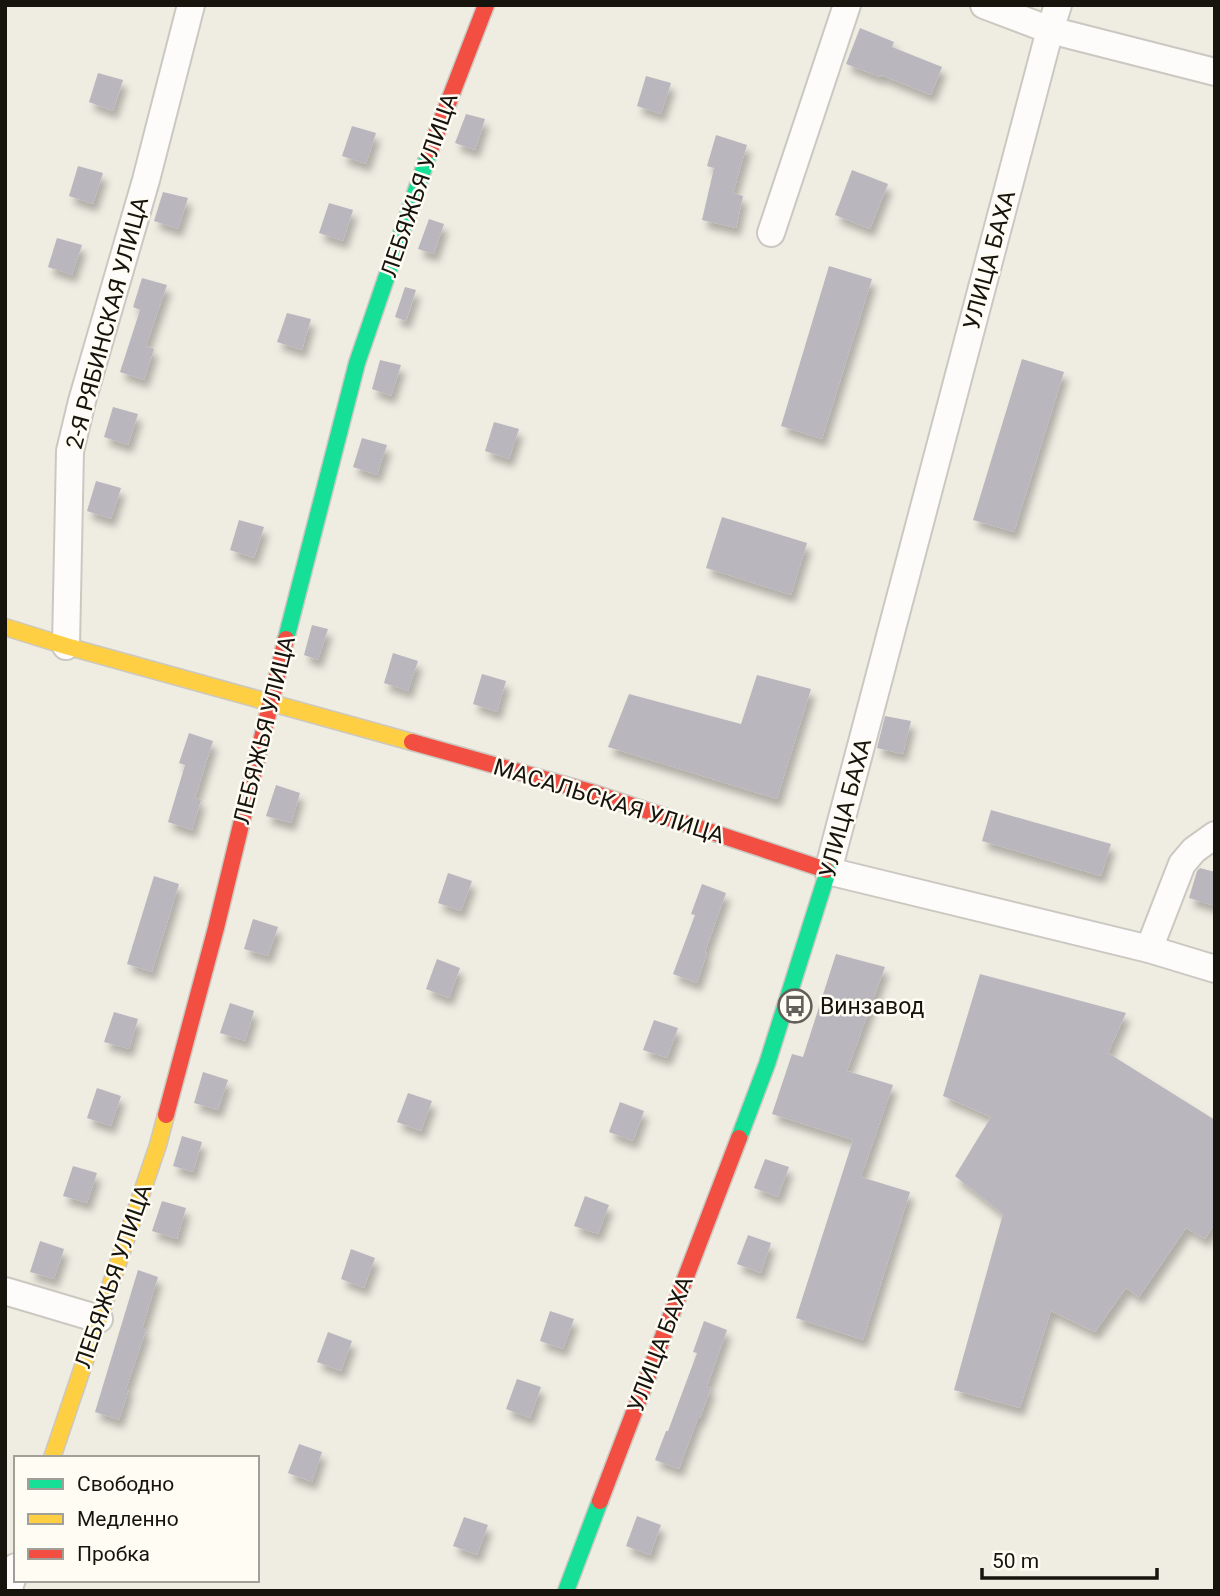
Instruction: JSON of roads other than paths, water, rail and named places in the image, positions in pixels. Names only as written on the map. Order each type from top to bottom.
[{"type":"street","name":"2-Я РЯБИНСКАЯ УЛИЦА","points":[[66,646],[70,451],[146,180],[191,5]]},
{"type":"street","name":"ЛЕБЯЖЬЯ УЛИЦА","points":[[53,1456],[158,1145],[216,928],[357,363],[440,122],[486,5]]},
{"type":"street","points":[[771,233],[847,5]]},
{"type":"street","points":[[984,5],[1054,17],[1215,72]]},
{"type":"street","name":"УЛИЦА БАХА","points":[[566,1591],[767,1064],[828,871],[1054,17]]},
{"type":"street","name":"МАСАЛЬСКАЯ УЛИЦА","points":[[5,627],[594,793],[828,871],[1149,949],[1215,969]]},
{"type":"street","points":[[1149,949],[1182,864],[1194,850],[1215,835]]},
{"type":"street","points":[[5,1291],[99,1319]]},
{"type":"street","points":[[8,1591],[14,1573]]},
{"type":"place","name":"Винзавод","points":[[795,1006]]}]
